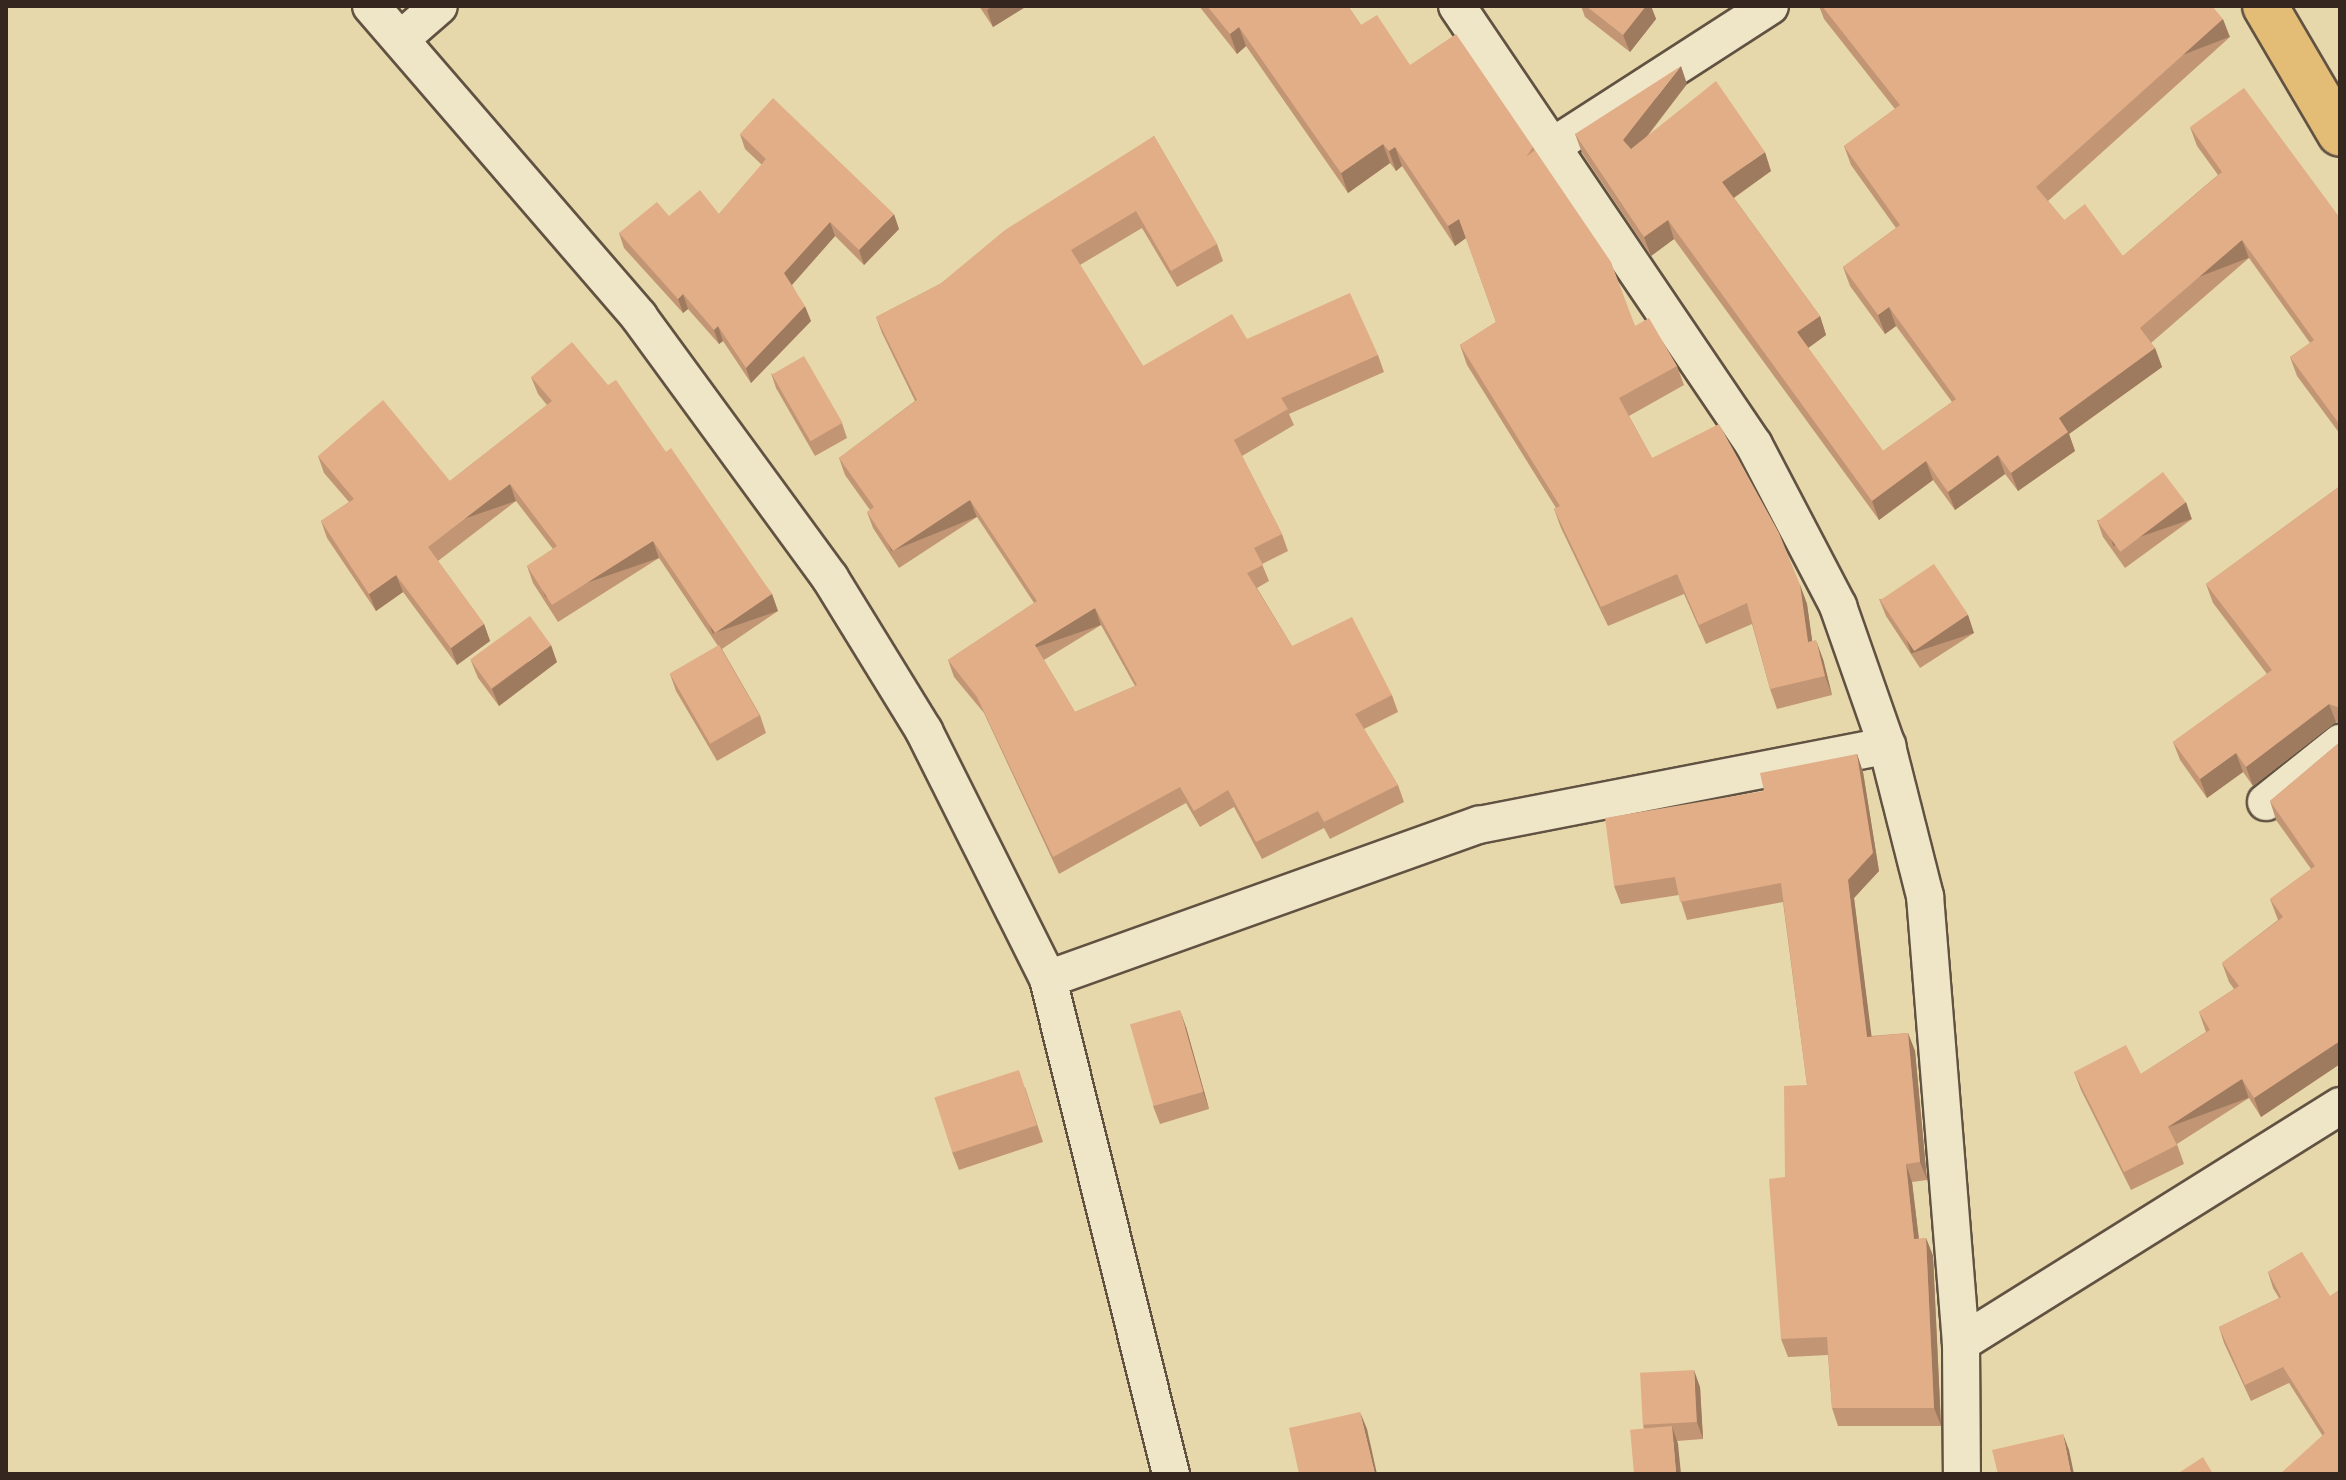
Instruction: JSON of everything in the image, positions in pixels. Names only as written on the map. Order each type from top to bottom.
[{"type":"main road","points":[[2265,6],[2340,134]]},
{"type":"street","points":[[371,6],[639,317],[830,578],[924,731],[1048,979],[1171,1474]]},
{"type":"street","points":[[401,39],[439,6]]},
{"type":"street","points":[[1457,6],[1754,445],[1838,606],[1887,746],[1925,896],[1961,1343],[1962,1474]]},
{"type":"street","points":[[1553,146],[1770,6]]},
{"type":"street","points":[[2266,802],[2340,743]]},
{"type":"street","points":[[1048,979],[1479,825],[1887,746]]},
{"type":"street","points":[[1961,1343],[2340,1106]]},
{"type":"building","points":[[1207,6],[1348,6],[1361,25],[1377,15],[1410,65],[1456,34],[1533,147],[1526,157],[1535,150],[1611,262],[1635,326],[1649,318],[1677,366],[1619,398],[1652,458],[1719,424],[1779,533],[1800,585],[1808,642],[1816,640],[1825,676],[1770,689],[1747,603],[1699,625],[1677,574],[1601,607],[1554,509],[1560,506],[1460,345],[1496,322],[1459,219],[1448,226],[1395,147],[1389,151],[1383,144],[1341,173],[1239,27],[1230,34]]},
{"type":"building","points":[[1586,6],[1646,6],[1623,35]]},
{"type":"building","points":[[1822,6],[2212,6],[2223,19],[2036,187],[2064,220],[2085,204],[2123,256],[2222,172],[2190,127],[2244,88],[2340,218],[2340,425],[2290,357],[2314,340],[2242,240],[2140,328],[2155,348],[2059,418],[2068,432],[2011,473],[1998,455],[1948,492],[1926,461],[1872,501],[1668,220],[1644,237],[1575,134],[1681,66],[1623,140],[1631,149],[1716,81],[1765,152],[1722,182],[1820,316],[1797,332],[1883,451],[1956,399],[1889,307],[1878,315],[1843,267],[1900,225],[1844,146],[1900,105]]},
{"type":"building","points":[[773,98],[894,214],[859,250],[830,222],[784,273],[805,306],[746,368],[718,326],[714,330],[683,294],[678,299],[619,233],[657,202],[669,216],[700,190],[719,214],[766,159],[740,134]]},
{"type":"building","points":[[1154,136],[1217,244],[1171,271],[1136,211],[1071,250],[1143,366],[1232,314],[1247,339],[1350,293],[1378,355],[1281,398],[1288,409],[1234,440],[1282,534],[1254,548],[1263,565],[1247,573],[1292,646],[1352,617],[1392,695],[1355,714],[1398,785],[1324,822],[1318,811],[1256,842],[1228,790],[1194,811],[1180,787],[1053,857],[977,697],[948,660],[1037,601],[970,500],[893,551],[867,512],[874,507],[839,458],[917,400],[876,317],[940,284],[1005,230]],"holes":[[[1095,608],[1137,685],[1075,712],[1035,645]]]},
{"type":"building","points":[[572,342],[608,385],[616,380],[666,452],[671,448],[772,594],[715,633],[653,541],[552,605],[527,566],[557,546],[510,484],[428,547],[484,624],[451,648],[396,575],[369,594],[321,521],[354,499],[318,456],[383,400],[450,481],[552,401],[531,377]]},
{"type":"building","points":[[804,356],[842,423],[810,441],[772,375]]},
{"type":"building","points":[[2163,472],[2186,502],[2120,552],[2098,521]]},
{"type":"building","points":[[2340,486],[2340,708],[2329,704],[2246,767],[2236,753],[2200,779],[2173,742],[2272,670],[2206,584]]},
{"type":"building","points":[[1934,564],[1968,615],[1914,651],[1880,600]]},
{"type":"building","points":[[530,616],[551,645],[491,689],[470,659]]},
{"type":"building","points":[[719,645],[760,715],[710,744],[670,674]]},
{"type":"building","points":[[2340,742],[2340,1041],[2254,1098],[2242,1079],[2168,1127],[2177,1145],[2124,1172],[2074,1072],[2126,1045],[2141,1074],[2210,1030],[2199,1012],[2239,986],[2222,963],[2283,917],[2270,899],[2315,866],[2270,801]]},
{"type":"building","points":[[1857,754],[1873,853],[1848,880],[1867,1037],[1908,1033],[1920,1162],[1906,1164],[1914,1239],[1926,1238],[1934,1408],[1832,1408],[1827,1337],[1781,1339],[1769,1179],[1785,1177],[1784,1086],[1807,1085],[1781,883],[1680,902],[1675,877],[1614,886],[1605,818],[1764,791],[1760,773]]},
{"type":"building","points":[[1180,1010],[1203,1092],[1153,1106],[1130,1024]]},
{"type":"building","points":[[1019,1070],[1037,1125],[952,1153],[934,1098]]},
{"type":"building","points":[[2302,1252],[2330,1296],[2340,1289],[2340,1474],[2280,1474],[2325,1433],[2283,1367],[2245,1385],[2219,1327],[2281,1297],[2268,1272]]},
{"type":"building","points":[[1694,1370],[1697,1422],[1643,1425],[1640,1373]]},
{"type":"building","points":[[1360,1412],[1375,1474],[1299,1474],[1289,1428]]},
{"type":"building","points":[[1672,1426],[1676,1474],[1634,1474],[1630,1430]]},
{"type":"building","points":[[2063,1434],[2071,1474],[1998,1474],[1992,1450]]},
{"type":"building","points":[[2203,1457],[2213,1474],[2177,1474]]}]
